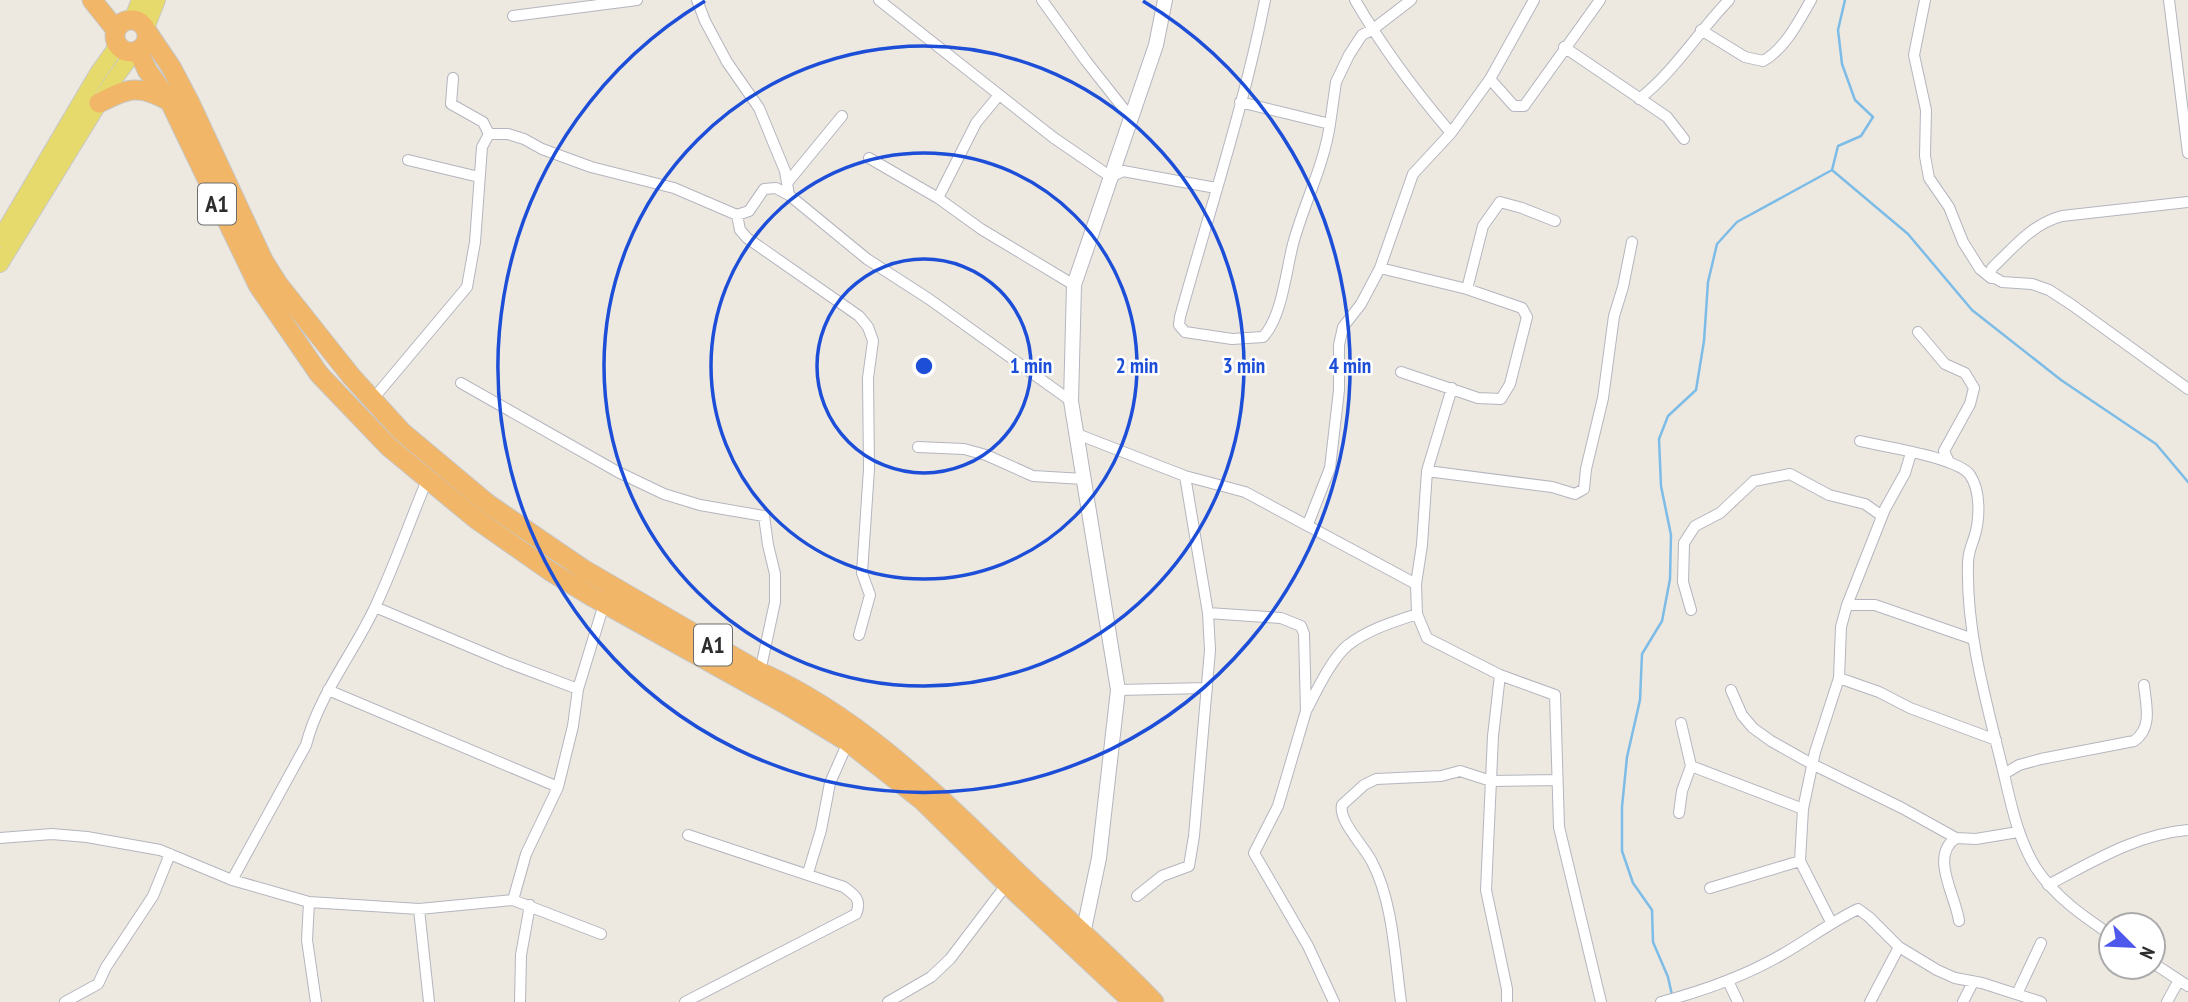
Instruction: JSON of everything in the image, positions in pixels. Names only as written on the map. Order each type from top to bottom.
[{"type":"highway","name":"A1","points":[[92,0],[171,66],[263,260],[278,285],[312,329],[402,432],[488,504],[583,569],[760,672],[787,684],[839,716],[890,753],[1154,1002]]},
{"type":"highway","name":"A1","points":[[108,0],[122,9],[148,70],[170,102],[258,285],[319,374],[388,447],[476,519],[550,570],[604,604],[787,705],[848,742],[923,801],[1133,1002]]},
{"type":"highway","points":[[99,103],[134,88],[152,91],[170,102]]},
{"type":"main road","points":[[0,264],[99,103],[132,34],[140,0]]},
{"type":"main road","points":[[2,232],[98,73],[157,0]]},
{"type":"street","points":[[513,16],[637,0]]},
{"type":"street","points":[[697,0],[727,62],[759,108],[785,171],[788,189]]},
{"type":"street","points":[[879,0],[1054,138],[1111,177]]},
{"type":"street","points":[[1042,0],[1130,118]]},
{"type":"street","points":[[1083,934],[1099,858],[1118,690],[1071,401],[1074,285],[1156,45],[1165,0]]},
{"type":"street","points":[[1265,0],[1256,47],[1180,317],[1179,325],[1185,332],[1240,340],[1263,337],[1278,308],[1294,242],[1326,148],[1336,82],[1362,35],[1373,30],[1410,0]]},
{"type":"street","points":[[1355,0],[1414,90],[1451,133]]},
{"type":"street","points":[[1308,524],[1330,468],[1339,390],[1340,335],[1343,327],[1361,304],[1380,268],[1413,174],[1451,133],[1490,79],[1534,0]]},
{"type":"street","points":[[1490,79],[1514,106],[1524,106],[1600,0]]},
{"type":"street","points":[[1639,99],[1656,86],[1729,0]]},
{"type":"street","points":[[1701,30],[1745,57],[1763,61],[1771,57],[1789,35],[1811,0]]},
{"type":"street","points":[[1925,0],[1914,55],[1926,110],[1925,156],[1929,178],[1949,207],[1963,242],[1980,269],[1991,278],[2002,282],[2032,284],[2049,290],[2188,389]]},
{"type":"street","points":[[2169,0],[2188,153]]},
{"type":"street","points":[[1564,47],[1667,117],[1684,139]]},
{"type":"street","points":[[453,78],[451,104],[483,122],[489,134]]},
{"type":"street","points":[[938,198],[976,123],[999,94]]},
{"type":"street","points":[[1240,102],[1329,124]]},
{"type":"street","points":[[788,189],[842,116]]},
{"type":"street","points":[[489,134],[508,134],[524,139],[542,149],[591,167],[674,188],[737,215],[748,211],[764,189],[788,189],[867,259],[929,299],[1071,401]]},
{"type":"street","points":[[373,399],[467,287],[475,242],[482,147],[489,134]]},
{"type":"street","points":[[869,158],[938,198],[981,229],[1074,285]]},
{"type":"street","points":[[408,160],[479,177]]},
{"type":"street","points":[[1111,177],[1123,171],[1216,188]]},
{"type":"street","points":[[1467,289],[1483,226],[1500,202],[1555,221]]},
{"type":"street","points":[[1991,278],[1992,268],[2033,229],[2047,220],[2188,202]]},
{"type":"street","points":[[737,215],[740,230],[747,238],[859,316],[868,327],[873,341],[868,377],[869,469],[862,573],[870,595],[859,635]]},
{"type":"street","points":[[1427,471],[1552,486],[1575,494],[1584,489],[1586,469],[1603,398],[1614,316],[1632,242]]},
{"type":"street","points":[[1380,268],[1467,289],[1522,308],[1527,317],[1510,384],[1501,399],[1478,398],[1401,372]]},
{"type":"street","points":[[1918,332],[1945,364],[1965,373],[1974,388],[1970,404],[1944,450],[1948,460]]},
{"type":"street","points":[[461,383],[618,472],[664,494],[700,505],[764,516],[775,574],[775,602],[760,672]]},
{"type":"street","points":[[1452,388],[1427,471],[1422,545],[1416,584],[1417,614],[1427,638],[1500,675],[1555,695],[1559,827],[1601,1002]]},
{"type":"street","points":[[1077,434],[1185,476],[1245,492],[1416,584]]},
{"type":"street","points":[[1860,441],[1948,460],[1970,474],[1976,487],[1978,503],[1977,527],[1968,551],[1973,639],[2018,832],[2048,885],[2097,925]]},
{"type":"street","points":[[918,447],[964,449],[986,455],[1033,476],[1084,479]]},
{"type":"street","points":[[1831,922],[1800,862],[1803,809],[1812,764],[1839,678],[1841,627],[1847,605],[1882,516],[1902,480],[1910,453]]},
{"type":"street","points":[[1691,610],[1683,582],[1684,543],[1695,526],[1720,513],[1754,481],[1790,474],[1829,495],[1865,504],[1882,516]]},
{"type":"street","points":[[1137,896],[1162,876],[1185,869],[1191,860],[1210,650],[1208,613],[1185,476]]},
{"type":"street","points":[[232,880],[306,745],[312,721],[328,690],[375,607],[427,480]]},
{"type":"street","points":[[513,900],[526,854],[558,787],[573,726],[578,689],[604,604]]},
{"type":"street","points":[[1847,605],[1875,605],[1973,639]]},
{"type":"street","points":[[375,607],[578,689]]},
{"type":"street","points":[[1208,613],[1281,618],[1301,626],[1304,634],[1306,711]]},
{"type":"street","points":[[1334,1002],[1308,946],[1254,853],[1278,806],[1306,711],[1322,681],[1346,646],[1378,627],[1417,614]]},
{"type":"street","points":[[1500,675],[1493,736],[1486,890],[1507,989],[1507,1002]]},
{"type":"street","points":[[1839,678],[1996,740]]},
{"type":"street","points":[[2004,774],[2032,761],[2134,741],[2145,730],[2147,723],[2144,685]]},
{"type":"street","points":[[1118,690],[1207,688]]},
{"type":"street","points":[[328,690],[558,787]]},
{"type":"street","points":[[1731,690],[1742,715],[1753,729],[1812,764],[1956,838],[1976,839],[2018,832]]},
{"type":"street","points":[[1678,813],[1691,766],[1681,723]]},
{"type":"street","points":[[808,873],[821,830],[830,783],[848,742]]},
{"type":"street","points":[[1691,766],[1803,809]]},
{"type":"street","points":[[1401,1002],[1389,918],[1380,881],[1372,862],[1342,816],[1341,808],[1364,785],[1376,779],[1441,776],[1460,771],[1491,781],[1556,780]]},
{"type":"street","points":[[2048,885],[2133,843],[2167,831],[2188,830]]},
{"type":"street","points":[[0,838],[52,834],[87,837],[170,854],[232,880],[309,902],[419,909],[513,900],[601,933]]},
{"type":"street","points":[[685,1002],[856,914],[859,906],[857,896],[844,887],[688,835]]},
{"type":"street","points":[[1956,838],[1948,845],[1943,857],[1959,920]]},
{"type":"street","points":[[65,1002],[98,984],[106,967],[153,896],[170,854]]},
{"type":"street","points":[[1710,888],[1800,862]]},
{"type":"street","points":[[888,1002],[931,976],[950,959],[1007,884]]},
{"type":"street","points":[[309,902],[307,940],[316,1002]]},
{"type":"street","points":[[520,1002],[521,963],[530,905]]},
{"type":"street","points":[[419,909],[429,1002]]},
{"type":"street","points":[[1662,1002],[1728,981],[1785,953],[1831,922],[1858,909],[1899,947],[1946,974],[2040,1002]]},
{"type":"street","points":[[2017,994],[2041,943]]},
{"type":"street","points":[[1870,1002],[1899,947]]},
{"type":"street","points":[[2167,972],[2185,983],[2167,1002]]},
{"type":"street","points":[[1728,981],[1738,1002]]},
{"type":"street","points":[[1963,1002],[1973,982]]},
{"type":"waterway","points":[[1672,995],[1668,977],[1653,942],[1652,910],[1633,883],[1622,851],[1622,807],[1627,757],[1640,700],[1642,654],[1662,621],[1670,579],[1671,535],[1661,486],[1659,439],[1668,416],[1696,390],[1704,341],[1708,282],[1717,244],[1737,222],[1832,170],[1838,146],[1861,136],[1873,117],[1855,100],[1842,64],[1838,30],[1845,0]]},
{"type":"waterway","points":[[1832,170],[1908,234],[1972,310],[2061,380],[2156,444],[2188,482]]}]
